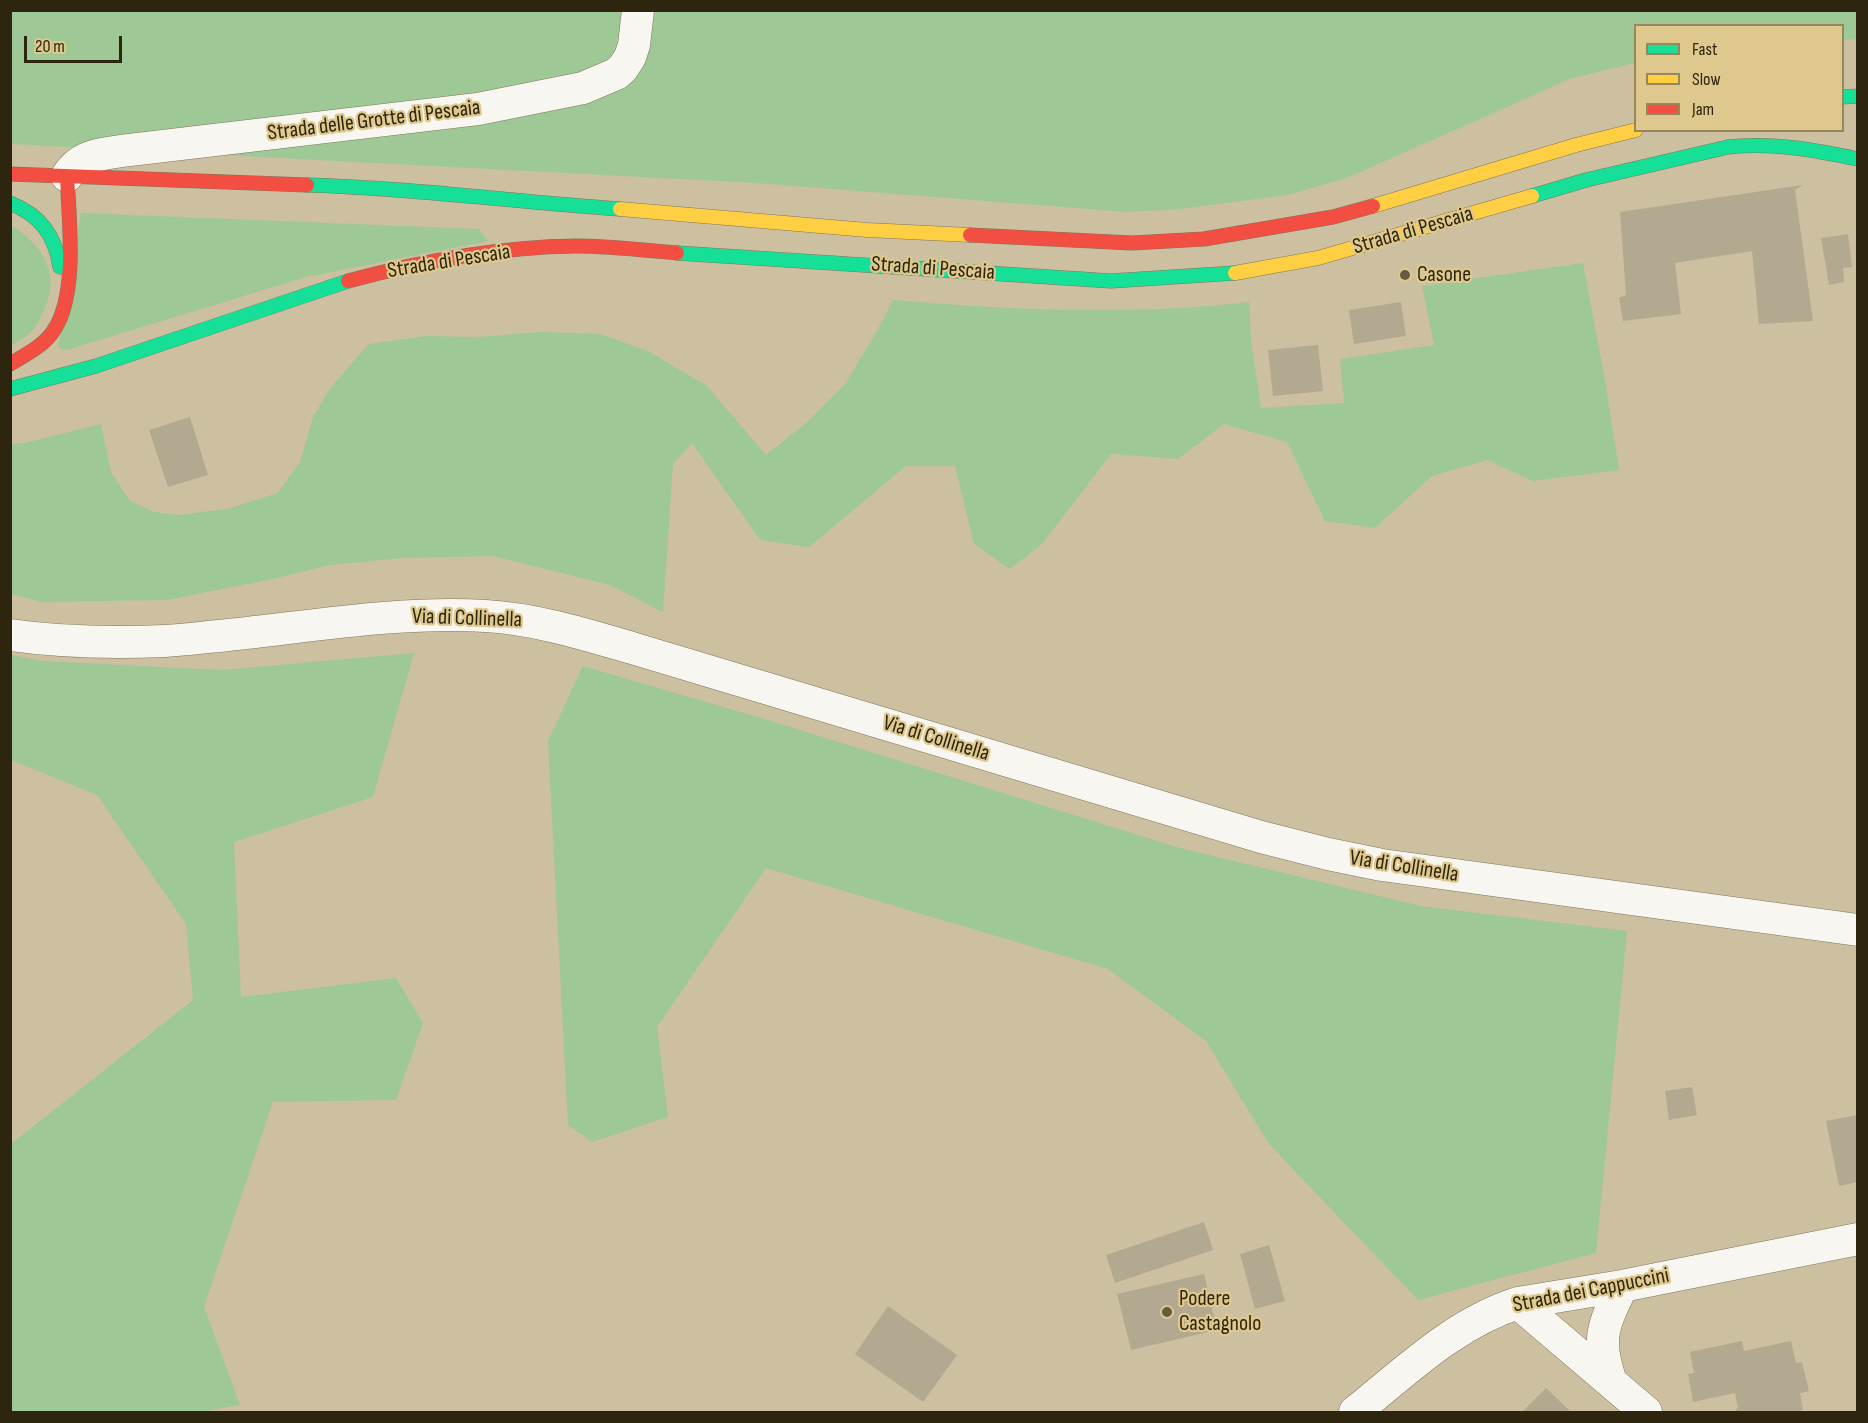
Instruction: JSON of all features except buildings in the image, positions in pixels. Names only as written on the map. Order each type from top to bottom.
[{"type":"main road","name":"Strada di Pescaia","points":[[10,174],[375,187],[520,202],[867,230],[1132,243],[1174,242],[1333,217],[1576,145],[1634,130]]},
{"type":"main road","name":"Strada di Pescaia","points":[[10,389],[120,360],[347,281],[390,270],[503,252],[577,246],[1111,281],[1191,277],[1237,273],[1318,258],[1586,180],[1728,147],[1751,143],[1774,144],[1857,159]]},
{"type":"main road","points":[[10,364],[44,341],[54,330],[63,314],[69,251],[67,176]]},
{"type":"main road","points":[[10,203],[21,207],[39,219],[52,236],[59,257],[63,314]]},
{"type":"street","name":"Strada delle Grotte di Pescaia","points":[[67,176],[76,163],[82,159],[105,154],[478,109],[583,88],[616,74],[623,68],[634,45],[638,10]]},
{"type":"street","name":"Via di Collinella","points":[[10,635],[46,639],[166,641],[419,616],[486,616],[525,620],[563,628],[632,648],[1261,837],[1328,854],[1416,870],[1857,930]]},
{"type":"street","name":"Strada dei Cappuccini","points":[[1355,1413],[1423,1356],[1456,1332],[1502,1308],[1518,1303],[1622,1286],[1857,1239]]},
{"type":"street","points":[[1611,1382],[1604,1361],[1602,1338],[1607,1316],[1622,1286]]},
{"type":"street","points":[[1518,1303],[1646,1413]]},
{"type":"green space","points":[[1857,10],[1858,39],[1844,40],[1844,24],[1634,24],[1634,63],[1570,79],[1347,178],[1287,195],[1180,209],[1126,212],[756,183],[11,144],[10,11]]},
{"type":"green space","points":[[81,213],[479,229],[488,241],[306,277],[67,350],[58,348]]},
{"type":"green space","points":[[10,224],[32,242],[40,252],[50,274],[51,287],[36,327],[10,347]]},
{"type":"green space","points":[[1583,263],[1619,470],[1533,481],[1487,460],[1432,476],[1375,528],[1325,521],[1287,442],[1224,424],[1178,459],[1111,454],[1042,544],[1010,569],[974,544],[955,466],[906,466],[809,547],[760,540],[692,443],[673,464],[663,612],[610,585],[493,556],[403,558],[331,565],[167,600],[41,602],[11,594],[11,444],[25,443],[101,424],[111,472],[130,501],[154,512],[177,515],[227,509],[278,493],[300,462],[313,417],[331,387],[369,344],[426,336],[478,337],[540,332],[600,334],[648,351],[707,386],[766,455],[806,423],[845,384],[893,300],[1071,310],[1160,309],[1249,302],[1251,340],[1261,408],[1344,403],[1340,359],[1434,345],[1422,286]]},
{"type":"green space","points":[[414,653],[373,797],[234,842],[241,997],[396,978],[423,1023],[396,1100],[273,1102],[204,1307],[240,1405],[199,1412],[11,1412],[11,1144],[193,1000],[186,924],[97,795],[11,760],[11,655],[44,661],[221,670]]},
{"type":"green space","points":[[583,666],[771,721],[1180,848],[1421,906],[1627,931],[1596,1253],[1418,1300],[1269,1144],[1206,1041],[1108,969],[766,868],[657,1027],[668,1117],[592,1142],[568,1125],[548,741]]},
{"type":"traffic: fast","points":[[1844,97],[1858,96]]},
{"type":"traffic: fast","points":[[1532,196],[1586,180],[1728,147],[1777,146],[1858,159]]},
{"type":"traffic: fast","points":[[307,185],[386,189],[620,209]]},
{"type":"traffic: fast","points":[[10,203],[38,220],[50,236],[60,267]]},
{"type":"traffic: fast","points":[[677,253],[1111,281],[1235,273]]},
{"type":"traffic: fast","points":[[10,389],[96,366],[348,281]]},
{"type":"traffic: slow","points":[[1373,206],[1576,145],[1634,130]]},
{"type":"traffic: slow","points":[[1235,273],[1318,258],[1532,196]]},
{"type":"traffic: slow","points":[[620,209],[867,230],[970,235]]},
{"type":"traffic: jam","points":[[10,174],[307,185]]},
{"type":"traffic: jam","points":[[10,364],[45,341],[62,315],[69,277],[70,256],[67,176]]},
{"type":"traffic: jam","points":[[970,235],[1132,243],[1204,239],[1333,217],[1373,206]]},
{"type":"traffic: jam","points":[[348,281],[432,261],[517,249],[588,246],[677,253]]},
{"type":"place","name":"Casone","points":[[1405,275]]},
{"type":"place","name":"Podere Castagnolo","points":[[1167,1312]]}]
